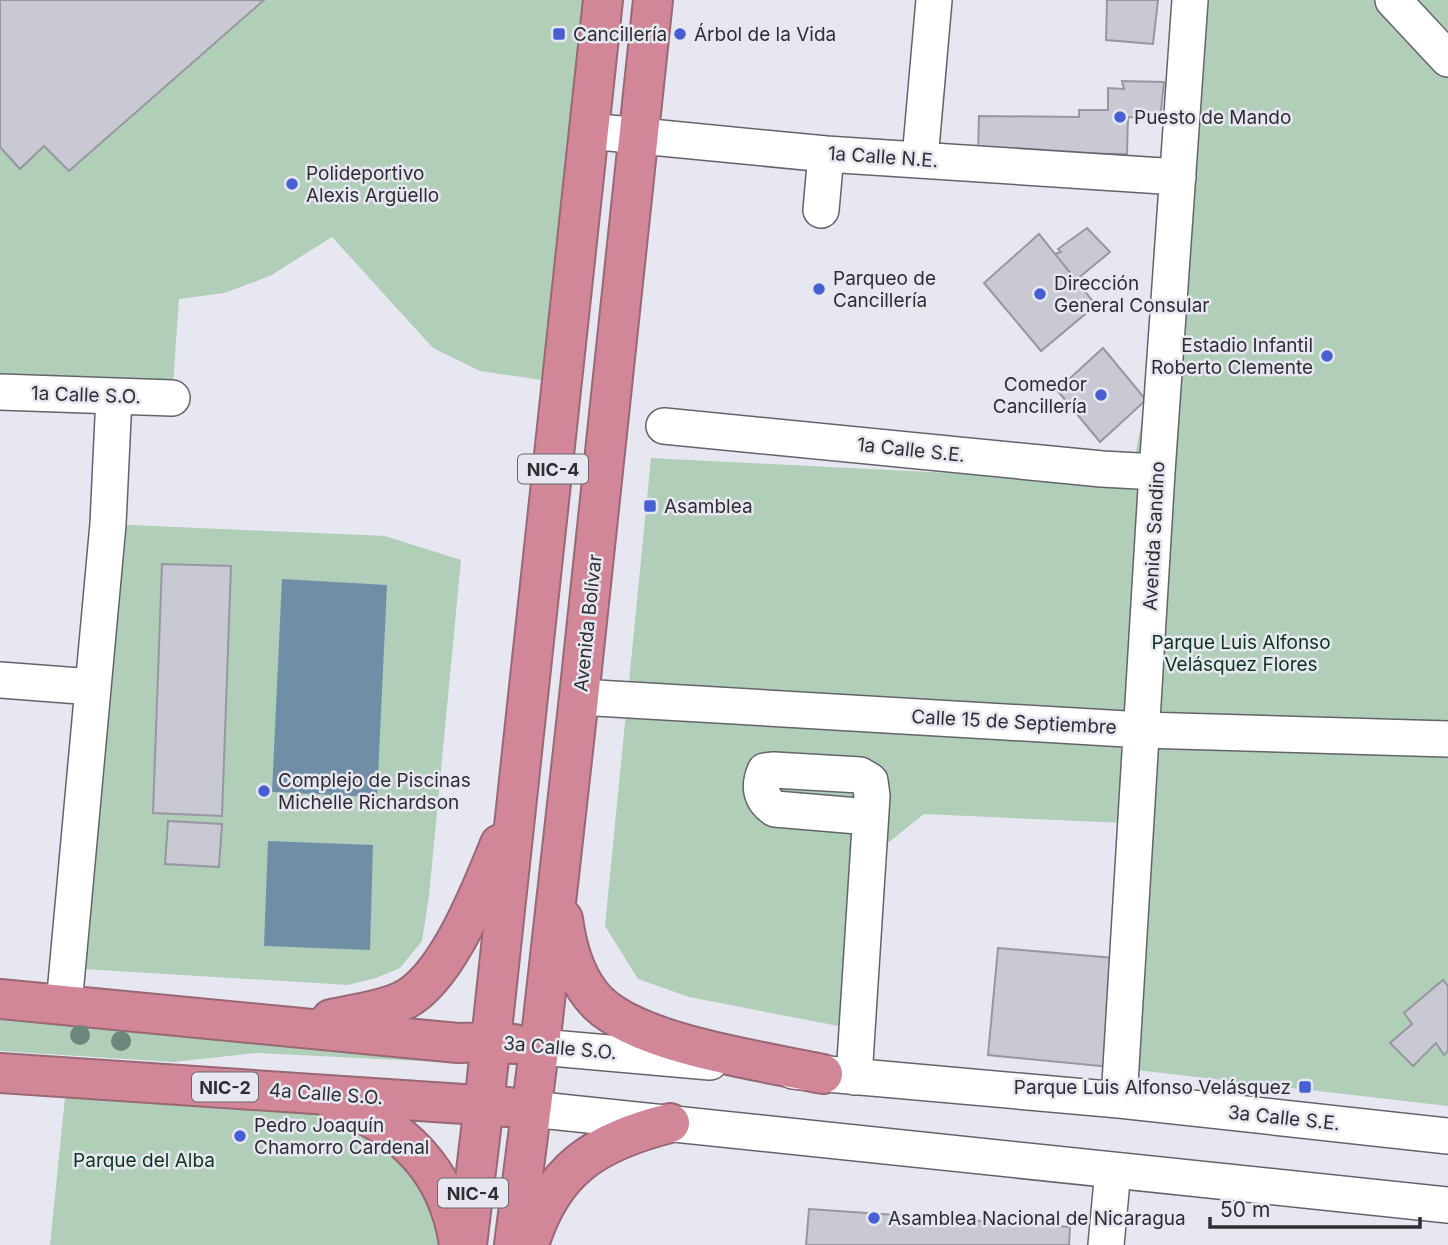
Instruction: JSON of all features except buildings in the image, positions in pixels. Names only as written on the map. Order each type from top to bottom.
[{"type":"highway","name":"NIC-4","points":[[467,1245],[603,0]]},
{"type":"highway","name":"Avenida Bolívar","points":[[514,1245],[540,1047],[653,0]]},
{"type":"highway","points":[[296,1026],[382,1008],[402,1002],[416,992],[441,965],[458,936],[486,880],[516,806]]},
{"type":"highway","points":[[559,870],[564,923],[572,960],[585,987],[600,1004],[624,1021],[669,1039],[839,1076]]},
{"type":"highway","name":"3a Calle S.O.","points":[[0,999],[458,1043],[490,1042],[540,1047]]},
{"type":"highway","name":"4a Calle S.O.","points":[[0,1073],[484,1105]]},
{"type":"highway","points":[[306,1092],[347,1106],[407,1142],[424,1159],[445,1193],[459,1245]]},
{"type":"highway","name":"NIC-2","points":[[484,1105],[531,1110]]},
{"type":"highway","points":[[529,1245],[549,1195],[568,1172],[594,1153],[624,1137],[670,1123]]},
{"type":"street","points":[[920,159],[934,0]]},
{"type":"street","name":"Avenida Sandino","points":[[1120,1086],[1157,472],[1190,0]]},
{"type":"street","points":[[1393,0],[1448,59]]},
{"type":"street","name":"1a Calle N.E.","points":[[589,131],[827,154],[1178,177]]},
{"type":"street","points":[[821,210],[827,154]]},
{"type":"street","name":"1a Calle S.O.","points":[[0,392],[172,398]]},
{"type":"street","points":[[64,1005],[108,524],[114,397]]},
{"type":"street","name":"1a Calle S.E.","points":[[664,426],[1102,469],[1157,472]]},
{"type":"street","points":[[0,680],[93,687]]},
{"type":"street","name":"Calle 15 de Septiembre","points":[[579,696],[1143,730],[1448,739]]},
{"type":"street","points":[[839,1076],[870,817]]},
{"type":"street","name":"3a Calle S.O.","points":[[540,1047],[839,1076],[1120,1086]]},
{"type":"street","name":"3a Calle S.E.","points":[[1120,1086],[1448,1136]]},
{"type":"street","points":[[531,1110],[1448,1205]]},
{"type":"street","points":[[1106,1245],[1113,1170]]},
{"type":"green space","name":"Polideportivo Alexis Argüello","points":[[0,0],[603,0],[562,383],[480,371],[433,348],[332,237],[270,276],[224,293],[179,299],[172,398],[0,392]]},
{"type":"green space","name":"Parque Luis Alfonso Velásquez Flores","points":[[1186,0],[1448,0],[1448,1106],[1110,1067],[1124,823],[924,814],[874,854],[864,1031],[689,997],[638,979],[605,926],[651,458],[1130,482],[1190,175]]},
{"type":"green space","name":"Complejo de Piscinas Michelle Richardson","points":[[108,524],[385,536],[461,560],[429,896],[422,941],[400,968],[348,985],[84,969]]},
{"type":"green space","points":[[0,1014],[439,1053],[440,1062],[257,1053],[173,1062],[0,1051]]},
{"type":"green space","name":"Parque del Alba","points":[[68,1068],[305,1092],[390,1130],[459,1245],[50,1245]]},
{"type":"water","points":[[282,579],[387,585],[377,797],[272,792]]},
{"type":"water","points":[[268,841],[373,845],[370,950],[264,946]]},
{"type":"place","name":"Cancillería","points":[[559,34]]},
{"type":"place","name":"Árbol de la Vida","points":[[680,34]]},
{"type":"place","name":"Puesto de Mando","points":[[1120,117]]},
{"type":"place","name":"Polideportivo Alexis Argüello","points":[[292,184]]},
{"type":"place","name":"Parqueo de Cancillería","points":[[819,289]]},
{"type":"place","name":"Dirección General Consular","points":[[1040,294]]},
{"type":"place","name":"Estadio Infantil Roberto Clemente","points":[[1327,356]]},
{"type":"place","name":"Comedor Cancillería","points":[[1101,395]]},
{"type":"place","name":"Asamblea","points":[[650,506]]},
{"type":"place","name":"Complejo de Piscinas Michelle Richardson","points":[[264,791]]},
{"type":"place","name":"Parque Luis Alfonso Velásquez","points":[[1305,1087]]},
{"type":"place","name":"Pedro Joaquín Chamorro Cardenal","points":[[240,1136]]},
{"type":"place","name":"Asamblea Nacional de Nicaragua","points":[[874,1218]]}]
